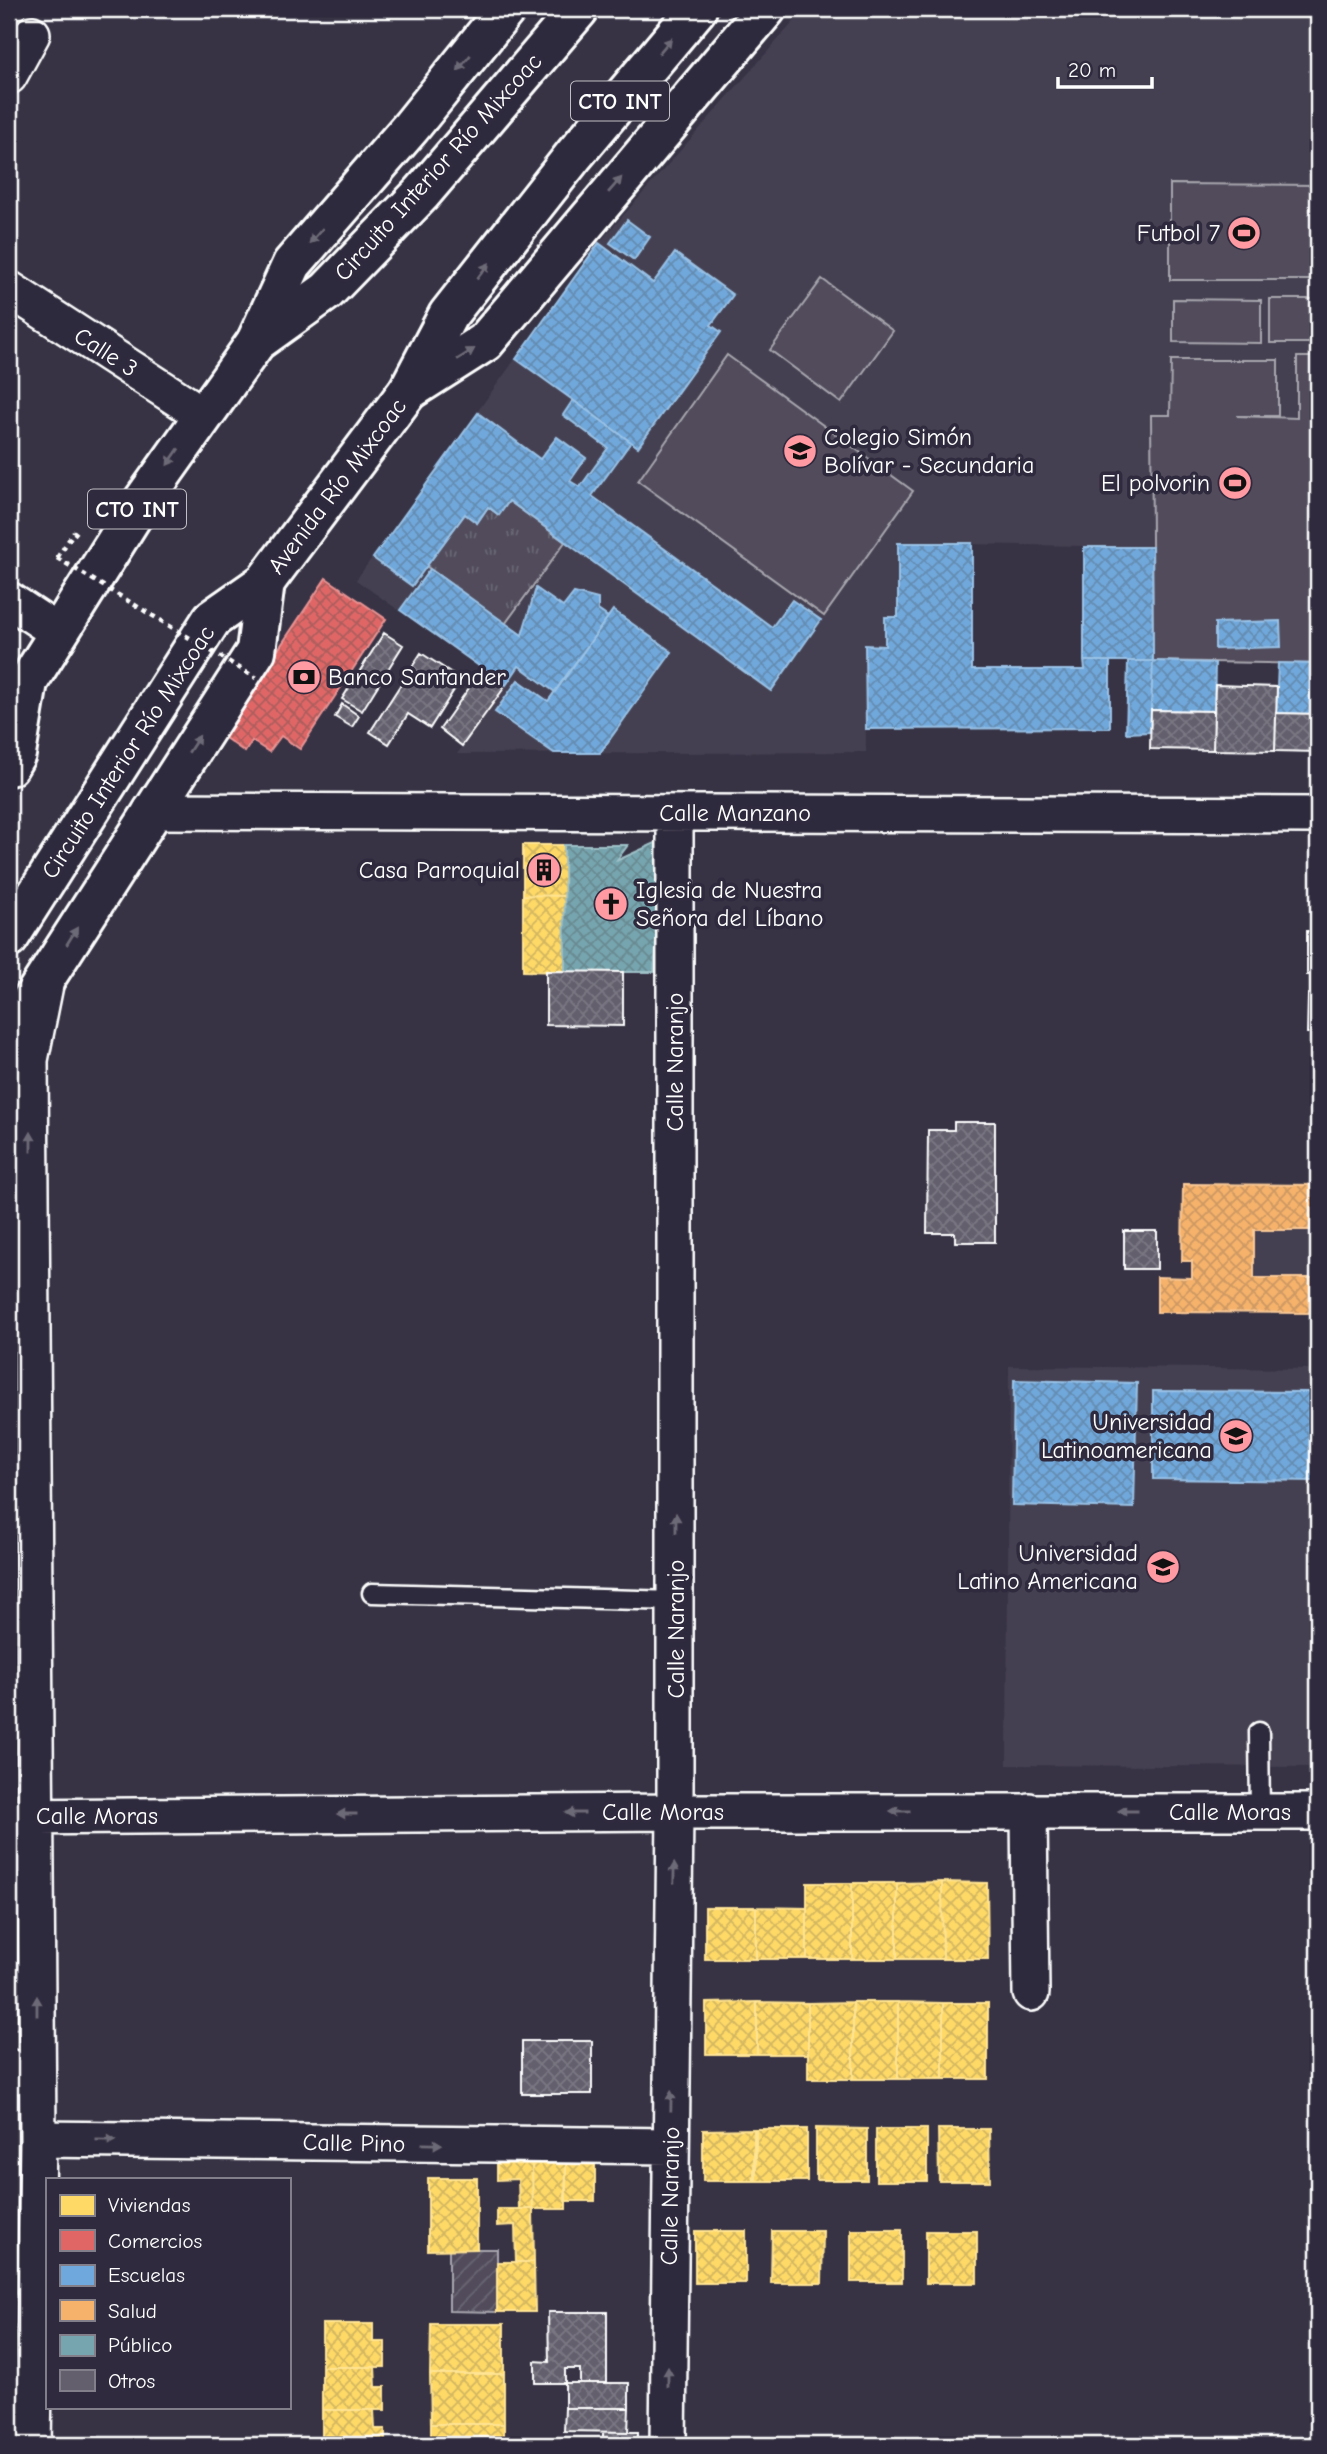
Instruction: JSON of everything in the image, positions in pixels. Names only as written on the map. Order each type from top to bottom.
[{"type":"main road","name":"CTO INT","points":[[9,766],[16,754],[18,692],[131,518],[256,342],[292,264],[411,127],[506,9]]},
{"type":"main road","name":"Circuito Interior Río Mixcoac","points":[[256,342],[327,291],[422,193],[579,9]]},
{"type":"main road","name":"CTO INT","points":[[408,391],[448,315],[574,155],[697,9]]},
{"type":"main road","name":"Avenida Río Mixcoac","points":[[9,1035],[256,651],[265,582],[408,391],[485,342],[766,9]]},
{"type":"main road","name":"Circuito Interior Río Mixcoac","points":[[9,938],[212,619],[265,582]]},
{"type":"street","points":[[9,76],[32,34]]},
{"type":"street","name":"Calle 3","points":[[9,289],[202,415]]},
{"type":"street","points":[[9,600],[59,632]]},
{"type":"street","name":"Calle Manzano","points":[[151,811],[1318,814]]},
{"type":"street","name":"Calle Naranjo","points":[[668,2445],[676,1601],[675,813]]},
{"type":"street","points":[[33,2445],[38,2139],[17,2072],[31,1259],[30,1060],[47,975]]},
{"type":"street","points":[[9,1175],[31,1259]]},
{"type":"street","points":[[1029,1811],[1031,1993]]},
{"type":"street","name":"Calle Moras","points":[[22,1817],[675,1812],[1318,1812]]},
{"type":"street","name":"Calle Pino","points":[[38,2139],[670,2146]]},
{"type":"lane","points":[[372,1593],[676,1601]]},
{"type":"lane","points":[[1259,1732],[1260,1812]]},
{"type":"path","points":[[74,532],[57,558],[256,678]]},
{"type":"shaded area","name":"Colegio Simón Bolívar - Secundaria","points":[[805,9],[1318,9],[1318,664],[1215,663],[1152,547],[898,543],[898,617],[885,617],[885,646],[865,646],[866,752],[457,754],[506,686],[356,580],[599,243]]},
{"type":"shaded area","points":[[1183,1184],[1318,1185],[1318,1313],[1157,1312],[1157,1277],[1192,1277],[1192,1261],[1182,1261]]},
{"type":"shaded area","name":"Universidad Latino Americana","points":[[1009,1366],[1318,1369],[1318,1767],[1007,1765]]},
{"type":"green space","name":"Futbol 7","points":[[1170,184],[1318,185],[1318,280],[1170,280]]},
{"type":"green space","points":[[822,279],[893,331],[841,403],[770,350]]},
{"type":"green space","points":[[1173,299],[1261,300],[1261,343],[1173,342]]},
{"type":"green space","points":[[1270,299],[1318,299],[1318,343],[1270,343]]},
{"type":"green space","points":[[727,355],[913,491],[824,616],[638,481]]},
{"type":"green space","name":"El polvorin","points":[[1297,357],[1318,357],[1318,664],[1153,661],[1151,415],[1170,415],[1171,360],[1278,360],[1278,416],[1237,416],[1297,418]]},
{"type":"green space","points":[[509,501],[565,542],[505,624],[426,566],[465,514],[477,523],[488,507],[499,515]]},
{"type":"green space","points":[[30,1833],[32,2028],[9,2029],[9,1853]]},
{"type":"green space","points":[[449,2249],[497,2249],[497,2312],[449,2311]]},
{"type":"building: Viviendas","name":"Casa Parroquial","points":[[523,845],[564,845],[565,896],[523,895]]},
{"type":"building: Viviendas","points":[[523,895],[565,896],[565,972],[523,971]]},
{"type":"building: Viviendas","points":[[942,1882],[987,1883],[988,1959],[943,1959]]},
{"type":"building: Viviendas","points":[[942,1882],[943,1959],[897,1959],[897,1883]]},
{"type":"building: Viviendas","points":[[807,1883],[852,1883],[852,1959],[807,1959]]},
{"type":"building: Viviendas","points":[[852,1883],[897,1883],[897,1959],[852,1959]]},
{"type":"building: Viviendas","points":[[705,1907],[756,1907],[756,1959],[705,1959]]},
{"type":"building: Viviendas","points":[[756,1907],[807,1908],[807,1959],[756,1959]]},
{"type":"building: Viviendas","points":[[757,2002],[808,2003],[808,2054],[757,2054]]},
{"type":"building: Viviendas","points":[[757,2002],[757,2054],[706,2054],[706,2003]]},
{"type":"building: Viviendas","points":[[853,2002],[898,2002],[898,2079],[853,2079]]},
{"type":"building: Viviendas","points":[[853,2002],[853,2079],[808,2079],[808,2003]]},
{"type":"building: Viviendas","points":[[898,2002],[943,2003],[943,2079],[898,2079]]},
{"type":"building: Viviendas","points":[[943,2003],[988,2003],[988,2079],[943,2079]]},
{"type":"building: Viviendas","points":[[816,2128],[867,2129],[867,2180],[816,2180]]},
{"type":"building: Viviendas","points":[[754,2129],[754,2181],[703,2181],[703,2130]]},
{"type":"building: Viviendas","points":[[756,2129],[807,2129],[807,2181],[756,2181]]},
{"type":"building: Viviendas","points":[[876,2129],[927,2129],[927,2181],[876,2181]]},
{"type":"building: Viviendas","points":[[938,2129],[989,2129],[990,2181],[939,2181]]},
{"type":"building: Viviendas","points":[[497,2164],[532,2164],[533,2209],[519,2209],[518,2179],[497,2180]]},
{"type":"building: Viviendas","points":[[532,2164],[566,2164],[566,2209],[533,2209]]},
{"type":"building: Viviendas","points":[[566,2164],[595,2165],[595,2201],[565,2201]]},
{"type":"building: Viviendas","points":[[428,2178],[477,2178],[477,2249],[428,2250]]},
{"type":"building: Viviendas","points":[[497,2209],[533,2209],[534,2262],[516,2262],[515,2225],[497,2226]]},
{"type":"building: Viviendas","points":[[851,2230],[902,2230],[902,2282],[851,2282]]},
{"type":"building: Viviendas","points":[[695,2231],[746,2231],[746,2283],[695,2283]]},
{"type":"building: Viviendas","points":[[772,2231],[823,2231],[822,2283],[771,2283]]},
{"type":"building: Viviendas","points":[[926,2231],[977,2231],[977,2283],[926,2283]]},
{"type":"building: Viviendas","points":[[497,2262],[534,2262],[535,2312],[497,2312]]},
{"type":"building: Viviendas","points":[[322,2324],[373,2324],[373,2342],[385,2342],[385,2367],[322,2367]]},
{"type":"building: Viviendas","points":[[431,2324],[504,2324],[504,2374],[430,2374]]},
{"type":"building: Viviendas","points":[[322,2367],[375,2367],[376,2387],[385,2387],[385,2410],[322,2410]]},
{"type":"building: Viviendas","points":[[430,2374],[504,2374],[504,2424],[431,2424]]},
{"type":"building: Viviendas","points":[[322,2410],[374,2410],[375,2429],[385,2429],[385,2445],[322,2445]]},
{"type":"building: Viviendas","points":[[431,2424],[504,2424],[504,2445],[431,2445]]},
{"type":"building: Comercios","name":"Banco Santander","points":[[326,578],[386,619],[300,749],[281,736],[269,752],[252,741],[245,752],[221,735]]},
{"type":"building: Escuelas","points":[[627,220],[650,237],[634,260],[610,243]]},
{"type":"building: Escuelas","points":[[599,243],[653,283],[675,253],[733,295],[711,325],[721,332],[638,447],[516,359]]},
{"type":"building: Escuelas","points":[[573,400],[631,442],[592,496],[772,627],[792,600],[821,620],[771,691],[509,501],[499,515],[488,507],[477,523],[465,514],[412,586],[373,558],[478,413],[540,459],[557,437],[586,458],[570,481],[580,487],[608,448],[563,415]]},
{"type":"building: Escuelas","points":[[898,543],[972,543],[972,670],[1085,670],[1084,661],[1110,661],[1110,728],[866,729],[865,645],[885,646],[885,617],[898,617]]},
{"type":"building: Escuelas","points":[[1084,547],[1152,547],[1153,661],[1084,661]]},
{"type":"building: Escuelas","points":[[430,569],[522,635],[536,588],[563,607],[574,593],[598,599],[598,610],[608,617],[555,692],[519,666],[506,685],[400,610]]},
{"type":"building: Escuelas","points":[[613,610],[672,652],[600,753],[554,753],[495,712],[518,680],[548,701]]},
{"type":"building: Escuelas","points":[[1280,621],[1281,647],[1215,649],[1215,623]]},
{"type":"building: Escuelas","points":[[1128,661],[1153,661],[1150,732],[1126,733]]},
{"type":"building: Escuelas","points":[[1153,661],[1215,663],[1214,711],[1151,710]]},
{"type":"building: Escuelas","points":[[1278,663],[1318,664],[1318,714],[1276,713]]},
{"type":"building: Escuelas","points":[[1014,1380],[1137,1383],[1134,1508],[1012,1505]]},
{"type":"building: Escuelas","name":"Universidad Latinoamericana","points":[[1153,1391],[1318,1392],[1318,1481],[1153,1479]]},
{"type":"building: Escuelas","points":[[1318,1526],[1318,1601],[1317,1601]]},
{"type":"building: Salud","points":[[1183,1184],[1318,1185],[1318,1230],[1254,1230],[1254,1278],[1318,1278],[1318,1313],[1157,1312],[1157,1277],[1192,1278],[1192,1261],[1182,1261]]},
{"type":"building: Público","name":"Iglesia de Nuestra Señora del Líbano","points":[[664,839],[654,972],[565,972],[564,845],[628,845],[616,861]]},
{"type":"building: Otros","points":[[384,633],[403,645],[362,711],[342,699]]},
{"type":"building: Otros","points":[[421,653],[461,679],[430,728],[408,714],[389,744],[370,732]]},
{"type":"building: Otros","points":[[481,671],[504,688],[462,746],[440,729]]},
{"type":"building: Otros","points":[[1215,685],[1277,687],[1275,751],[1213,750]]},
{"type":"building: Otros","points":[[342,704],[359,716],[352,727],[335,717]]},
{"type":"building: Otros","points":[[1151,710],[1214,711],[1213,750],[1150,749]]},
{"type":"building: Otros","points":[[1276,713],[1318,714],[1318,752],[1275,751]]},
{"type":"building: Otros","points":[[1307,931],[1318,931],[1318,975],[1307,975]]},
{"type":"building: Otros","points":[[546,971],[623,972],[623,1026],[546,1025]]},
{"type":"building: Otros","points":[[1308,994],[1318,994],[1318,1033],[1307,1033]]},
{"type":"building: Otros","points":[[954,1122],[995,1122],[995,1242],[955,1242],[955,1233],[927,1233],[928,1130],[954,1130]]},
{"type":"building: Otros","points":[[1124,1231],[1157,1231],[1157,1269],[1124,1269]]},
{"type":"building: Otros","points":[[522,2041],[592,2041],[592,2094],[522,2094]]},
{"type":"building: Otros","points":[[548,2312],[607,2312],[607,2383],[580,2383],[580,2369],[565,2369],[565,2383],[535,2383],[535,2361],[549,2362]]},
{"type":"building: Otros","points":[[565,2383],[629,2383],[629,2408],[565,2408]]},
{"type":"building: Otros","points":[[565,2408],[629,2408],[628,2432],[564,2431]]},
{"type":"building: Otros","points":[[603,2432],[638,2432],[638,2445],[603,2445]]},
{"type":"place","name":"Futbol 7","points":[[1244,233]]},
{"type":"place","name":"Colegio Simón Bolívar - Secundaria","points":[[800,451]]},
{"type":"place","name":"El polvorin","points":[[1235,483]]},
{"type":"place","name":"Banco Santander","points":[[304,677]]},
{"type":"place","name":"Casa Parroquial","points":[[544,870]]},
{"type":"place","name":"Iglesia de Nuestra Señora del Líbano","points":[[611,904]]},
{"type":"place","name":"Universidad Latinoamericana","points":[[1236,1436]]},
{"type":"place","name":"Universidad Latino Americana","points":[[1163,1567]]}]
